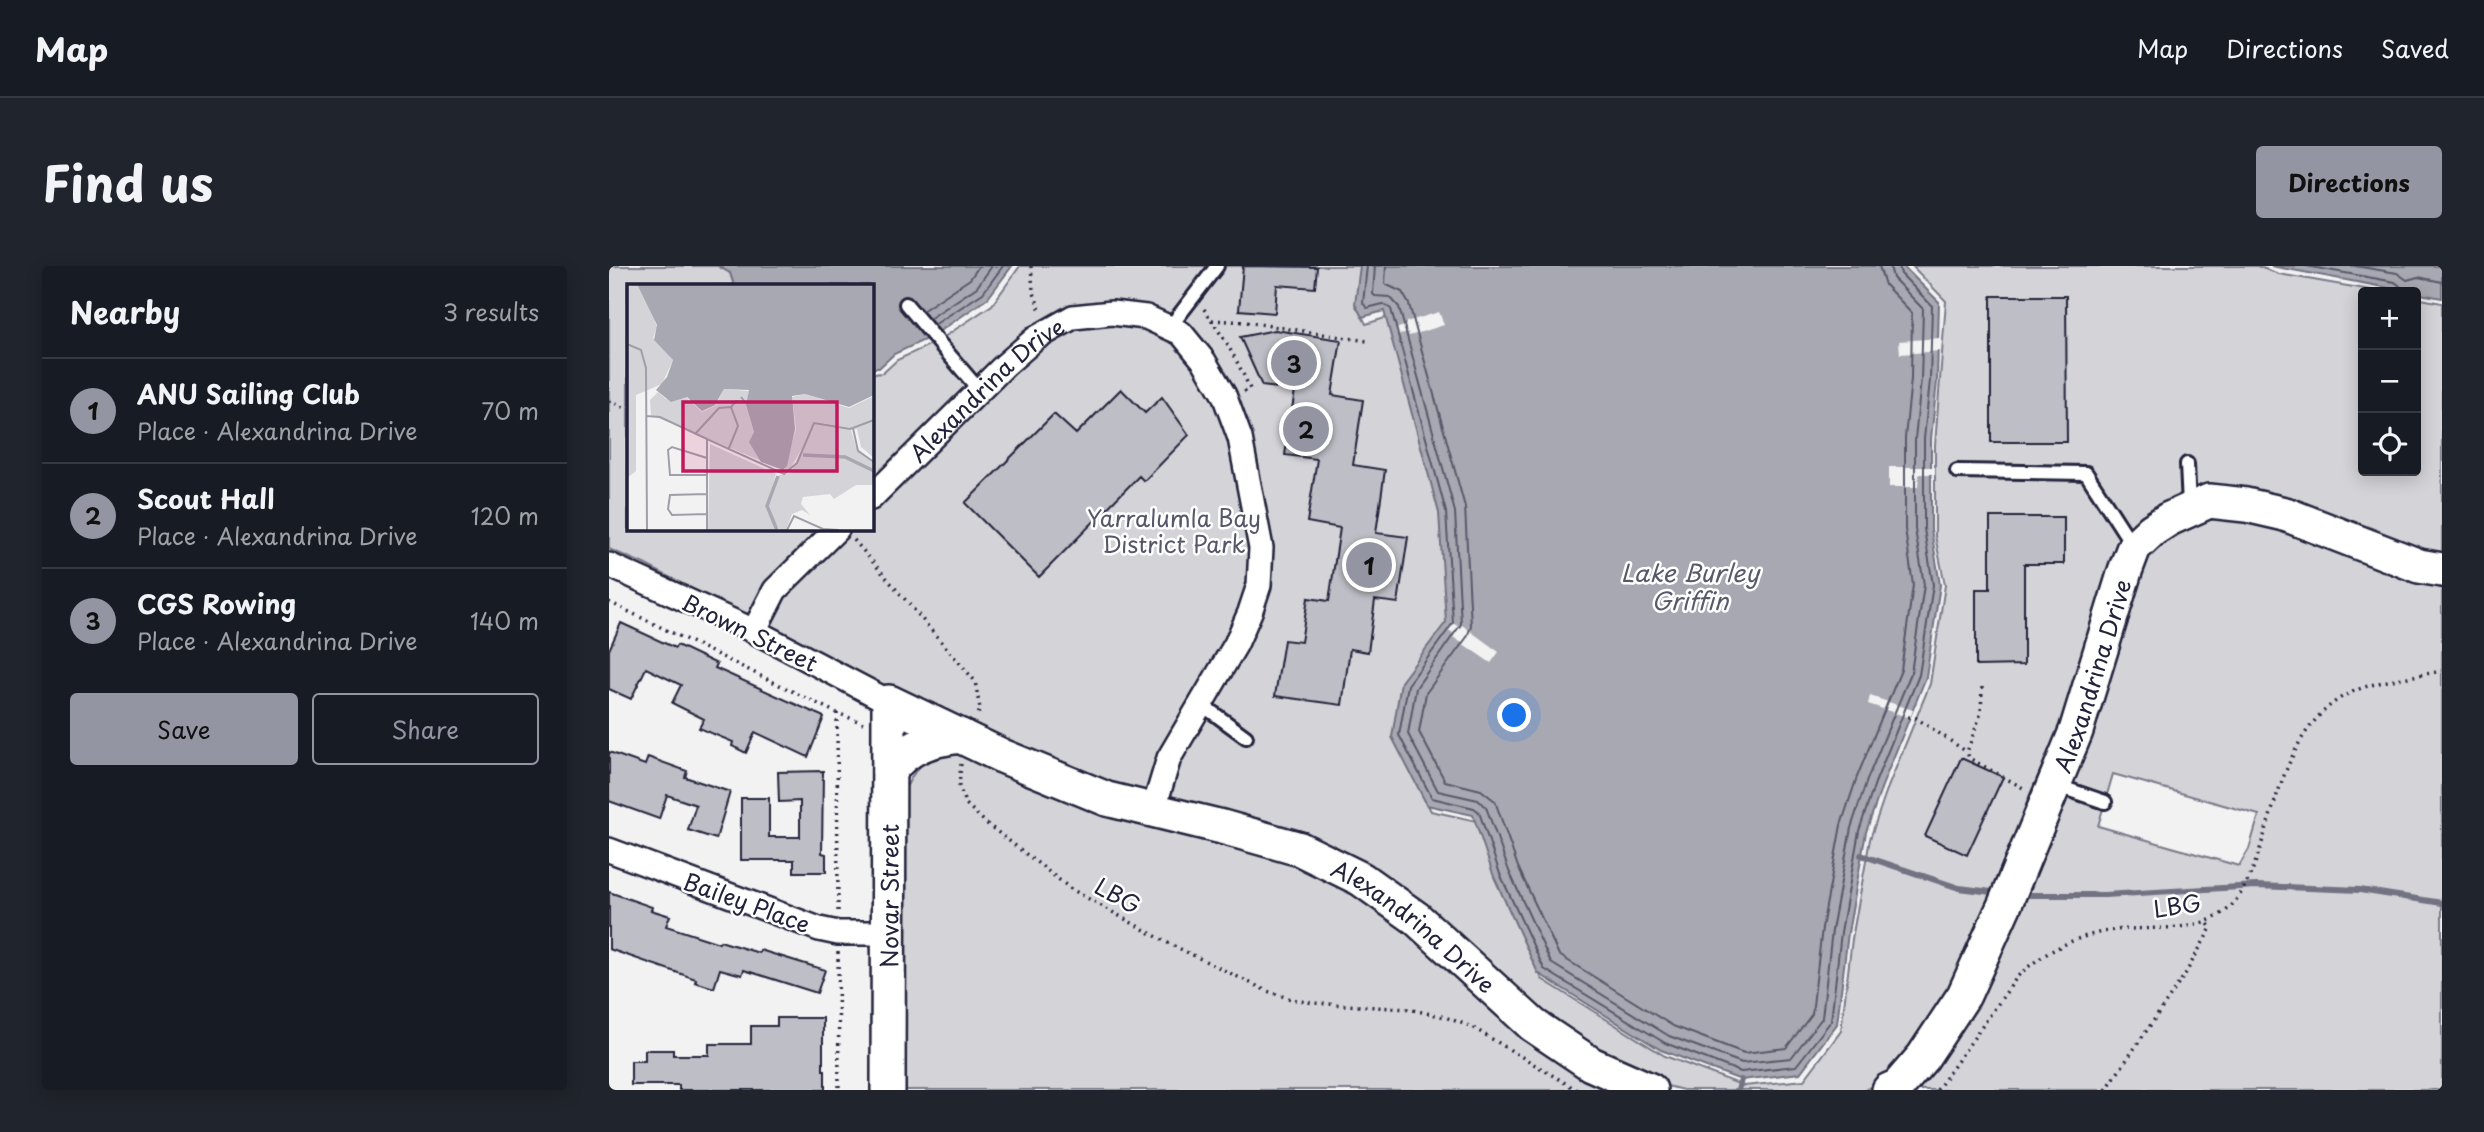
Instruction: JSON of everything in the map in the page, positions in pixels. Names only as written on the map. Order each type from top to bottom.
[{"type":"main road","name":"Alexandrina Drive","points":[[1889,1090],[1898,1086],[1923,1057],[1964,995],[2009,894],[2041,789],[2076,731],[2134,547],[2152,530],[2168,519],[2209,501],[2246,505],[2285,514],[2420,566],[2442,570]]},
{"type":"main road","name":"Alexandrina Drive","points":[[889,718],[966,738],[1107,799],[1300,849],[1361,879],[1416,918],[1533,1025],[1591,1064],[1650,1090]]},
{"type":"main road","name":"Novar Street","points":[[888,1090],[889,718]]},
{"type":"main road","points":[[889,771],[899,757],[917,746],[935,739],[966,738]]},
{"type":"street","name":"Alexandrina Drive","points":[[873,496],[1026,347],[1073,317],[1112,313],[1146,317],[1181,333],[1204,361],[1224,395],[1240,438],[1261,548],[1259,584],[1236,644],[1169,758],[1153,811]]},
{"type":"street","points":[[754,631],[775,590],[846,533]]},
{"type":"street","name":"Brown Street","points":[[609,565],[754,631],[889,718]]},
{"type":"street","name":"Bailey Place","points":[[609,850],[819,929],[838,933],[888,933]]},
{"type":"lane","points":[[1170,327],[1217,266]]},
{"type":"lane","points":[[906,304],[980,391]]},
{"type":"lane","points":[[2187,464],[2190,510]]},
{"type":"lane","points":[[1957,471],[2086,473],[2134,547]]},
{"type":"lane","points":[[1201,704],[1246,737]]},
{"type":"lane","points":[[2041,789],[2105,802]]},
{"type":"path","points":[[1031,266],[1033,290],[1048,331]]},
{"type":"path","points":[[1217,320],[1367,341]]},
{"type":"path","points":[[609,401],[627,410]]},
{"type":"path","name":"LBG","points":[[846,533],[975,681],[980,709],[966,738],[959,772],[959,786],[965,803],[986,823],[1071,889],[1168,943],[1267,991],[1313,1003],[1408,1009],[1445,1017],[1472,1027],[1577,1090]]},
{"type":"path","points":[[609,602],[837,713],[889,718]]},
{"type":"path","name":"LBG","points":[[1937,1090],[2017,977],[2054,948],[2113,930],[2186,926],[2206,921],[2229,909],[2246,881],[2297,746],[2326,709],[2345,695],[2388,682],[2442,671]]},
{"type":"path","points":[[1967,752],[1981,713],[1982,687]]},
{"type":"path","points":[[837,713],[839,1090]]},
{"type":"path","points":[[1908,717],[1916,718],[1967,752],[1969,758],[2022,786],[2041,789]]},
{"type":"path","points":[[2106,1090],[2184,976],[2211,928],[2206,921]]},
{"type":"green space","name":"Yarralumla Bay District Park","points":[[609,266],[718,266],[730,273],[734,284],[627,284],[627,530],[873,530],[873,374],[883,373],[897,360],[938,341],[992,305],[1020,266],[1365,266],[1359,310],[1366,324],[1388,317],[1445,517],[1452,622],[1396,743],[1431,811],[1477,821],[1498,883],[1542,979],[1665,1056],[1744,1086],[1804,1080],[1841,1031],[1852,939],[1870,839],[1930,684],[1945,585],[1935,536],[1935,445],[1946,301],[1912,266],[2257,266],[2279,274],[2358,288],[2358,476],[2421,476],[2421,299],[2442,303],[2442,561],[2251,497],[2147,530],[2030,794],[1999,882],[1954,987],[1919,1044],[1888,1075],[1865,1090],[1683,1090],[1663,1085],[1539,1016],[1422,909],[1117,792],[895,694],[644,564],[609,549]]},
{"type":"green space","points":[[2229,513],[2442,582],[2442,1090],[1906,1090],[2143,557],[2177,526]],"holes":[[[2113,774],[2259,815],[2249,849],[2239,866],[2098,826]]]},
{"type":"green space","points":[[958,750],[1308,866],[1370,897],[1615,1090],[902,1090],[901,799],[916,770],[928,761]]},
{"type":"water","points":[[718,266],[1012,266],[988,298],[933,336],[894,354],[879,368],[873,368],[873,284],[734,284],[730,273]]},
{"type":"water","name":"Lake Burley Griffin","points":[[1360,266],[1903,266],[1939,302],[1937,381],[1931,439],[1931,529],[1940,585],[1926,677],[1866,832],[1848,933],[1837,1024],[1800,1073],[1741,1080],[1661,1050],[1538,973],[1494,877],[1473,815],[1427,805],[1392,737],[1401,682],[1446,622],[1439,513],[1384,311],[1362,317],[1355,304]]},
{"type":"water","points":[[2271,266],[2442,266],[2442,298],[2421,294],[2421,287],[2383,287]]},
{"type":"pier","points":[[1439,312],[1444,325],[1409,336],[1408,332],[1397,335],[1396,329],[1406,325],[1406,322]]},
{"type":"pier","points":[[1941,338],[1941,351],[1900,354],[1899,341]]},
{"type":"pier","points":[[1889,467],[1935,467],[1935,474],[1919,474],[1918,487],[1889,487]]},
{"type":"pier","points":[[1453,623],[1460,628],[1462,625],[1499,652],[1491,663],[1453,637],[1455,634],[1448,630]]},
{"type":"pier","points":[[1870,696],[1913,710],[1910,718],[1868,704]]},
{"type":"building","points":[[1243,266],[1317,267],[1315,288],[1277,285],[1275,313],[1239,310]]},
{"type":"building","points":[[1991,296],[2066,296],[2067,442],[1991,442]]},
{"type":"building","points":[[1275,330],[1341,340],[1332,395],[1363,400],[1353,465],[1385,470],[1376,533],[1408,537],[1398,603],[1375,600],[1368,652],[1350,649],[1342,705],[1275,696],[1284,640],[1301,642],[1308,598],[1329,601],[1340,528],[1307,522],[1317,459],[1285,455],[1295,390],[1262,386],[1240,337]]},
{"type":"building","points":[[1121,389],[1145,413],[1162,397],[1189,435],[1144,481],[1139,476],[1039,577],[965,503],[1054,414],[1076,434]]},
{"type":"building","points":[[1990,517],[2064,517],[2064,564],[2024,564],[2024,665],[1976,666],[1976,589],[1990,589]]},
{"type":"building","points":[[621,623],[675,648],[677,645],[717,664],[715,668],[824,717],[808,757],[755,732],[746,753],[732,746],[733,742],[699,728],[704,719],[672,703],[681,685],[646,668],[631,699],[609,689],[609,650]]},
{"type":"building","points":[[609,752],[645,765],[648,757],[687,771],[685,777],[730,792],[716,839],[688,830],[696,805],[667,795],[659,819],[609,801]]},
{"type":"building","points":[[1961,758],[2003,777],[1967,855],[1925,836]]},
{"type":"building","points":[[823,771],[822,853],[826,854],[826,872],[794,872],[794,860],[741,860],[741,798],[769,798],[769,837],[800,837],[800,801],[779,802],[778,772]]},
{"type":"building","points":[[609,892],[670,916],[666,926],[719,943],[720,941],[759,953],[760,950],[825,970],[817,993],[744,970],[742,975],[720,969],[714,988],[695,982],[696,979],[609,949]]},
{"type":"building","points":[[777,1018],[823,1018],[825,1090],[679,1090],[679,1085],[631,1085],[631,1061],[645,1061],[645,1050],[673,1050],[673,1055],[709,1055],[709,1044],[751,1044],[751,1026],[777,1026]]},
{"type":"waterway","points":[[1861,855],[1959,888],[2000,893]]},
{"type":"waterway","points":[[2018,895],[2105,895],[2256,886],[2360,890],[2442,903]]},
{"type":"waterway","points":[[1738,1090],[1741,1080]]},
{"type":"place","name":"CGS Rowing","points":[[1294,363]]},
{"type":"place","name":"Scout Hall","points":[[1306,429]]},
{"type":"place","name":"ANU Sailing Club","points":[[1369,565]]}]
